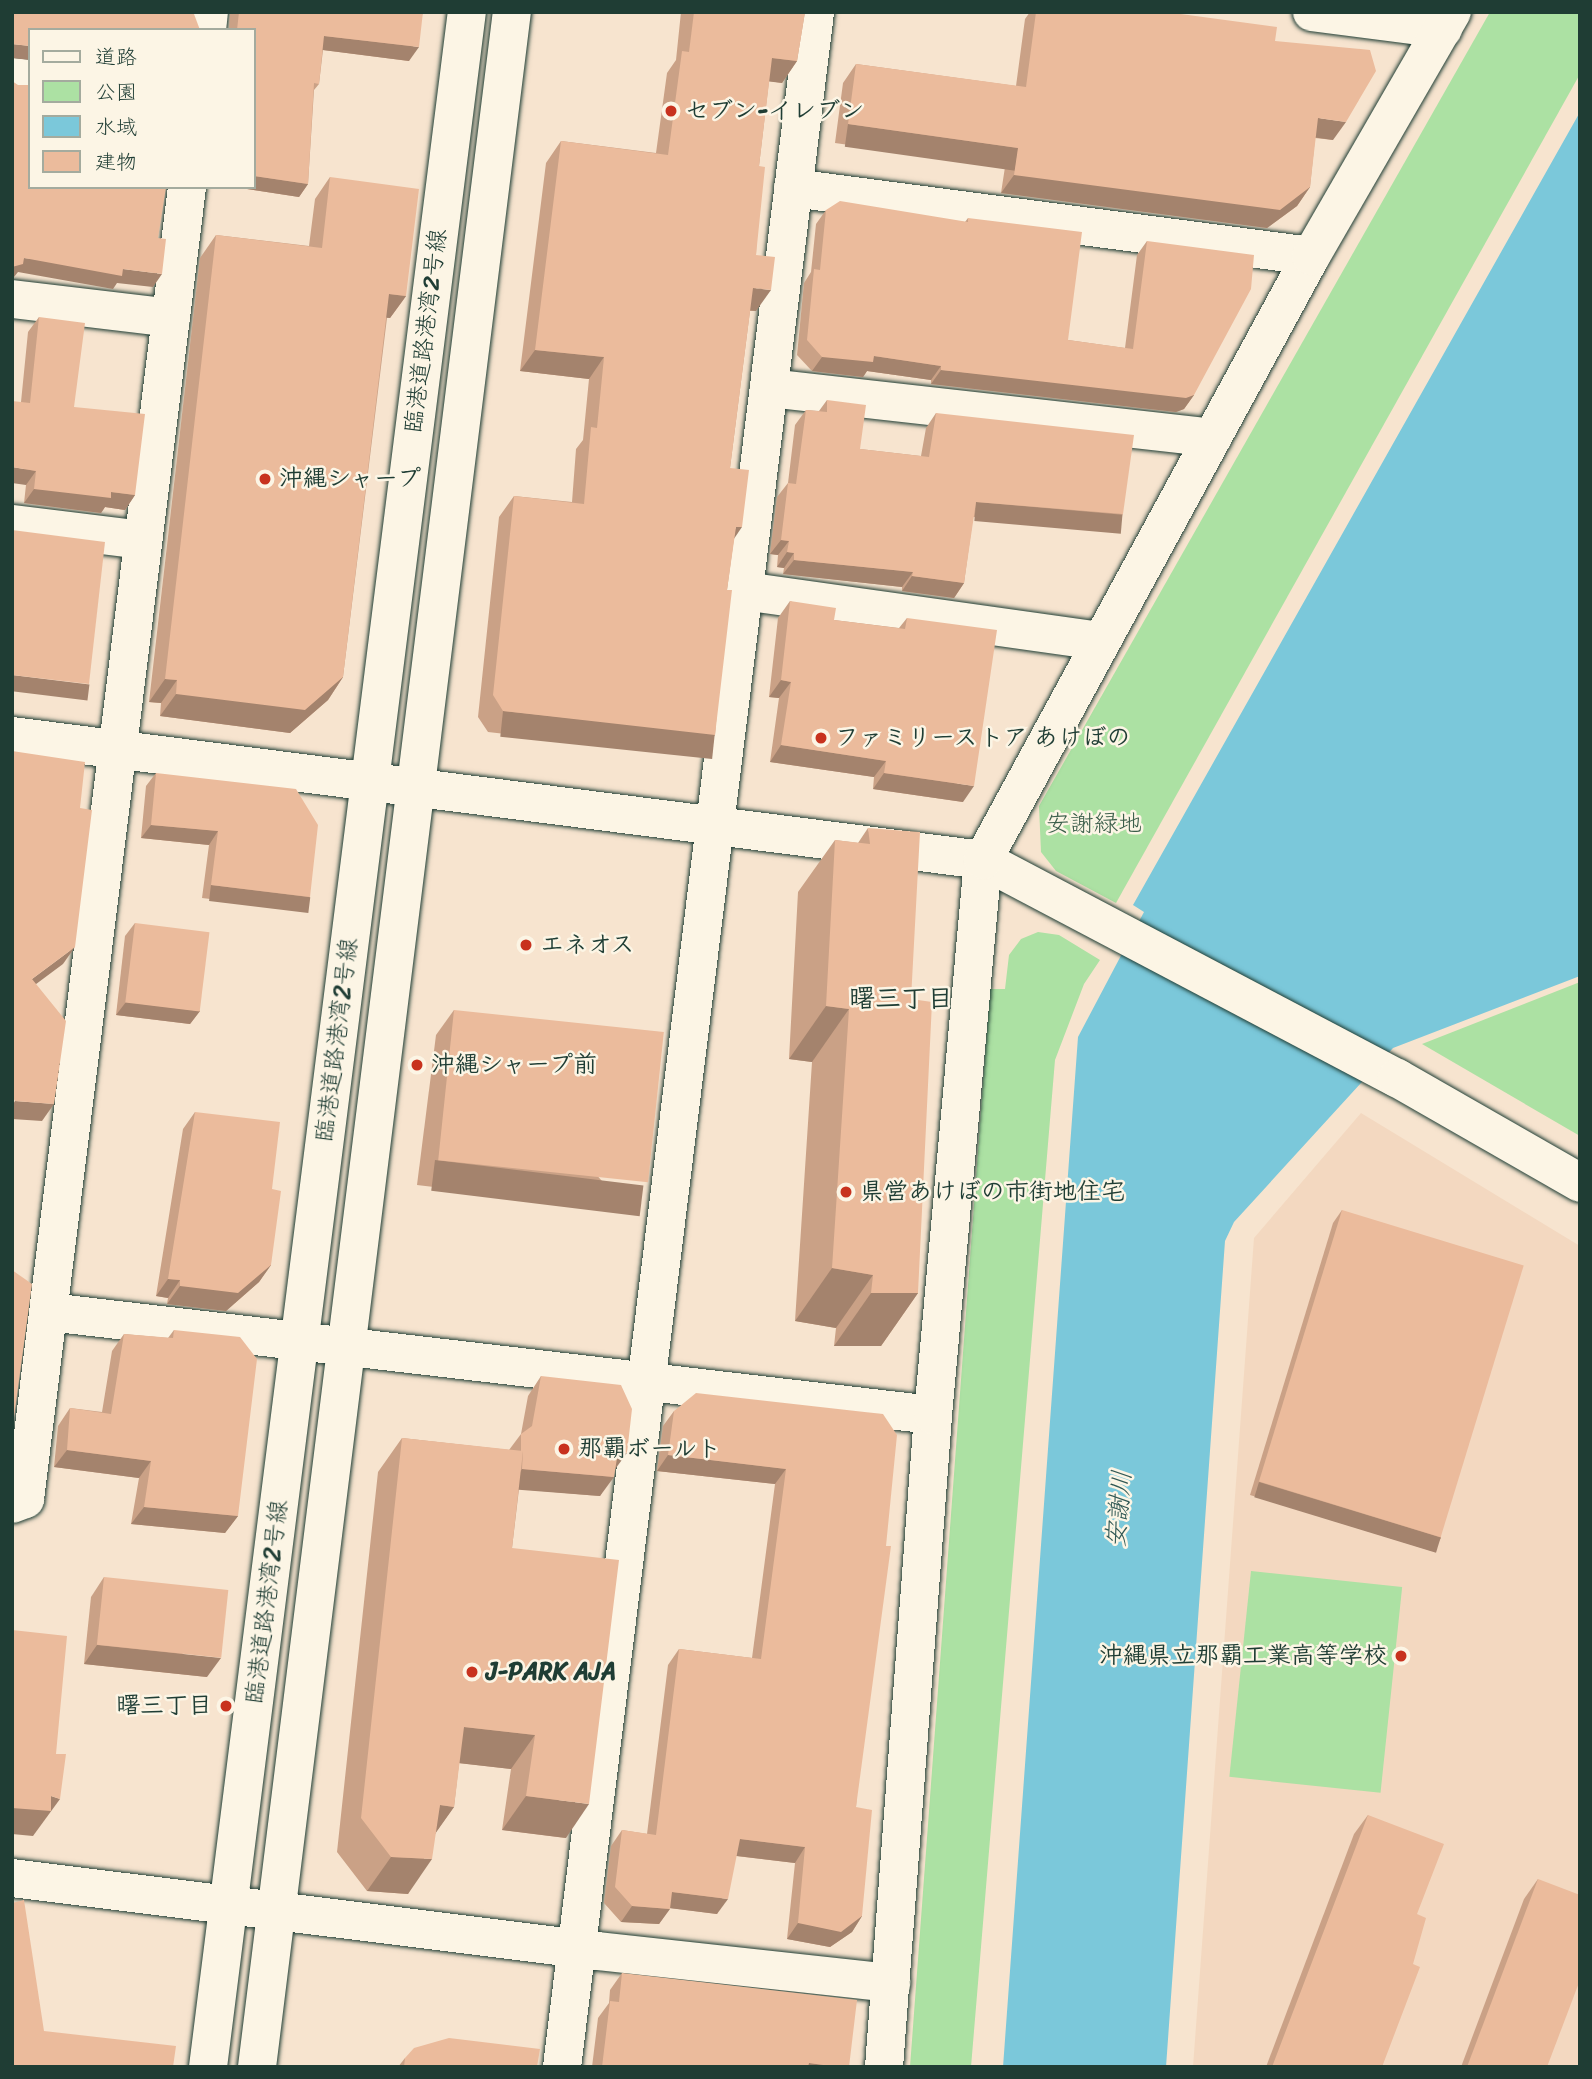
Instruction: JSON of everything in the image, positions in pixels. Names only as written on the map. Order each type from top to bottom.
[{"type":"street","name":"臨港道路港湾2号線","points":[[208,2067],[467,12]]},
{"type":"street","name":"臨港道路港湾2号線","points":[[257,2067],[349,1344],[415,786],[512,12]]},
{"type":"street","points":[[562,2067],[815,12]]},
{"type":"street","points":[[884,2067],[933,1415],[983,860],[1311,256],[1448,21],[1312,12]]},
{"type":"street","points":[[793,188],[1311,256]]},
{"type":"street","points":[[12,1504],[25,1499],[115,748],[187,189]]},
{"type":"street","points":[[12,299],[171,318]]},
{"type":"street","points":[[769,388],[1212,438]]},
{"type":"street","points":[[12,524],[143,540]]},
{"type":"street","points":[[744,591],[1100,642]]},
{"type":"street","points":[[12,736],[983,860],[1397,1078],[1580,1183]]},
{"type":"street","points":[[49,1312],[300,1338],[933,1415]]},
{"type":"street","points":[[12,1878],[277,1909],[576,1949],[891,1983]]},
{"type":"shaded area","name":"沖縄県立那覇工業高等学校","points":[[1361,1113],[1580,1246],[1580,2067],[1193,2067],[1254,1238]]},
{"type":"green space","name":"安謝緑地","points":[[1490,12],[1580,12],[1580,74],[1116,903],[1056,871],[1041,852],[1039,806]]},
{"type":"green space","points":[[1038,932],[1059,935],[1100,960],[1084,984],[1055,1060],[971,2067],[910,2067],[990,989],[1005,989],[1009,955],[1021,939]]},
{"type":"green space","points":[[1580,982],[1580,1136],[1422,1044]]},
{"type":"green space","points":[[1251,1571],[1402,1587],[1381,1793],[1229,1777]]},
{"type":"water","name":"安謝川","points":[[1580,112],[1580,976],[1393,1048],[1234,1222],[1225,1241],[1166,2067],[1003,2067],[1078,1037],[1144,912],[1133,905]]},
{"type":"building","points":[[12,12],[195,12],[199,28],[28,28],[28,46],[12,44]]},
{"type":"building","points":[[239,12],[423,12],[419,47],[324,36],[319,84],[314,83],[308,184],[256,176],[256,28],[237,28]]},
{"type":"building","points":[[694,12],[805,12],[797,61],[772,58],[759,166],[765,167],[756,255],[775,257],[771,290],[753,288],[730,468],[749,470],[742,527],[736,527],[727,590],[732,590],[715,735],[503,711],[493,695],[514,496],[584,504],[591,427],[597,428],[604,357],[535,350],[561,141],[668,155],[682,51],[689,52]]},
{"type":"building","points":[[1036,12],[1166,12],[1277,27],[1275,41],[1370,50],[1376,71],[1346,122],[1318,118],[1310,187],[1280,210],[1014,175],[1018,148],[848,124],[856,64],[1026,87]]},
{"type":"building","points":[[12,81],[18,85],[28,85],[28,189],[166,189],[158,238],[166,239],[162,274],[123,269],[122,276],[24,258],[23,264],[12,267]]},
{"type":"building","points":[[330,177],[419,189],[406,296],[389,294],[343,677],[305,710],[176,694],[177,680],[165,679],[216,235],[322,248]]},
{"type":"building","points":[[840,201],[968,222],[968,218],[1082,232],[1068,340],[1133,349],[1147,241],[1254,255],[1251,289],[1194,395],[1186,398],[941,370],[941,366],[874,356],[873,362],[822,357],[807,340],[814,269],[820,270],[826,210]]},
{"type":"building","points":[[39,317],[85,323],[74,407],[145,414],[135,495],[111,492],[111,498],[34,489],[36,471],[12,467],[12,401],[30,403]]},
{"type":"building","points":[[827,400],[866,405],[860,449],[929,457],[936,413],[1134,435],[1123,514],[976,502],[964,583],[912,576],[913,572],[794,560],[794,553],[787,552],[789,541],[781,540],[788,483],[796,484],[806,410],[827,412]]},
{"type":"building","points":[[12,530],[105,542],[89,684],[12,675]]},
{"type":"building","points":[[790,601],[836,608],[834,620],[905,629],[907,618],[997,630],[974,786],[884,773],[886,761],[781,745],[791,682],[781,680]]},
{"type":"building","points":[[12,751],[85,762],[80,808],[92,810],[75,947],[32,979],[66,1021],[54,1104],[15,1101],[12,1096]]},
{"type":"building","points":[[156,773],[296,789],[318,825],[310,897],[211,885],[218,831],[151,825]]},
{"type":"building","points":[[868,828],[920,832],[911,999],[932,1002],[918,1293],[871,1293],[873,1275],[832,1268],[849,1009],[826,1006],[835,840],[870,844]]},
{"type":"building","points":[[135,923],[209,932],[200,1012],[125,1002]]},
{"type":"building","points":[[454,1010],[664,1032],[648,1182],[438,1160]]},
{"type":"building","points":[[195,1112],[280,1122],[272,1189],[281,1191],[271,1265],[238,1293],[180,1286],[180,1280],[168,1279]]},
{"type":"building","points":[[1342,1210],[1524,1266],[1441,1537],[1259,1482]]},
{"type":"building","points":[[12,1270],[32,1284],[14,1417],[12,1415]]},
{"type":"building","points":[[174,1330],[240,1337],[257,1359],[238,1516],[144,1507],[151,1461],[67,1450],[70,1408],[111,1414],[124,1334],[173,1338]]},
{"type":"building","name":"那覇ボールト","points":[[541,1376],[621,1385],[632,1409],[627,1453],[618,1452],[614,1477],[522,1469],[521,1434],[532,1426]]},
{"type":"building","points":[[696,1393],[883,1414],[897,1435],[886,1546],[891,1546],[856,1807],[872,1810],[862,1916],[841,1932],[798,1923],[805,1847],[740,1839],[728,1899],[672,1892],[670,1909],[632,1906],[615,1887],[622,1830],[656,1835],[679,1649],[761,1659],[786,1469],[668,1455],[674,1411]]},
{"type":"building","name":"J-PARK AJA","points":[[402,1438],[523,1451],[512,1548],[619,1560],[589,1804],[526,1796],[535,1735],[464,1727],[454,1807],[440,1805],[432,1859],[391,1857],[361,1818]]},
{"type":"building","points":[[104,1577],[228,1590],[221,1658],[97,1645]]},
{"type":"building","points":[[12,1630],[67,1636],[56,1754],[66,1754],[60,1799],[51,1796],[51,1811],[12,1808]]},
{"type":"building","points":[[1368,1815],[1444,1844],[1417,1914],[1426,1918],[1413,1964],[1420,1967],[1382,2067],[1272,2067]]},
{"type":"building","points":[[1538,1879],[1580,1895],[1580,1980],[1547,2067],[1467,2067]]},
{"type":"building","points":[[24,1900],[44,2031],[176,2046],[173,2067],[12,2067],[12,1903]]},
{"type":"building","points":[[622,1973],[857,2000],[849,2067],[809,2063],[808,2067],[602,2067],[610,2001],[619,2002]]},
{"type":"building","points":[[449,2038],[540,2049],[537,2067],[404,2067],[405,2058],[414,2048]]},
{"type":"place","name":"セブン-イレブン","points":[[671,111]]},
{"type":"place","name":"沖縄シャープ","points":[[265,479]]},
{"type":"place","name":"ファミリーストア あけぼの","points":[[821,738]]},
{"type":"place","name":"エネオス","points":[[526,945]]},
{"type":"place","name":"沖縄シャープ前","points":[[417,1065]]},
{"type":"place","name":"県営あけぼの市街地住宅","points":[[846,1192]]},
{"type":"place","name":"那覇ボールト","points":[[564,1449]]},
{"type":"place","name":"沖縄県立那覇工業高等学校","points":[[1401,1656]]},
{"type":"place","name":"J-PARK AJA","points":[[472,1672]]},
{"type":"place","name":"曙三丁目","points":[[226,1706]]},
{"type":"district","name":"曙三丁目","points":[[901,999]]}]
